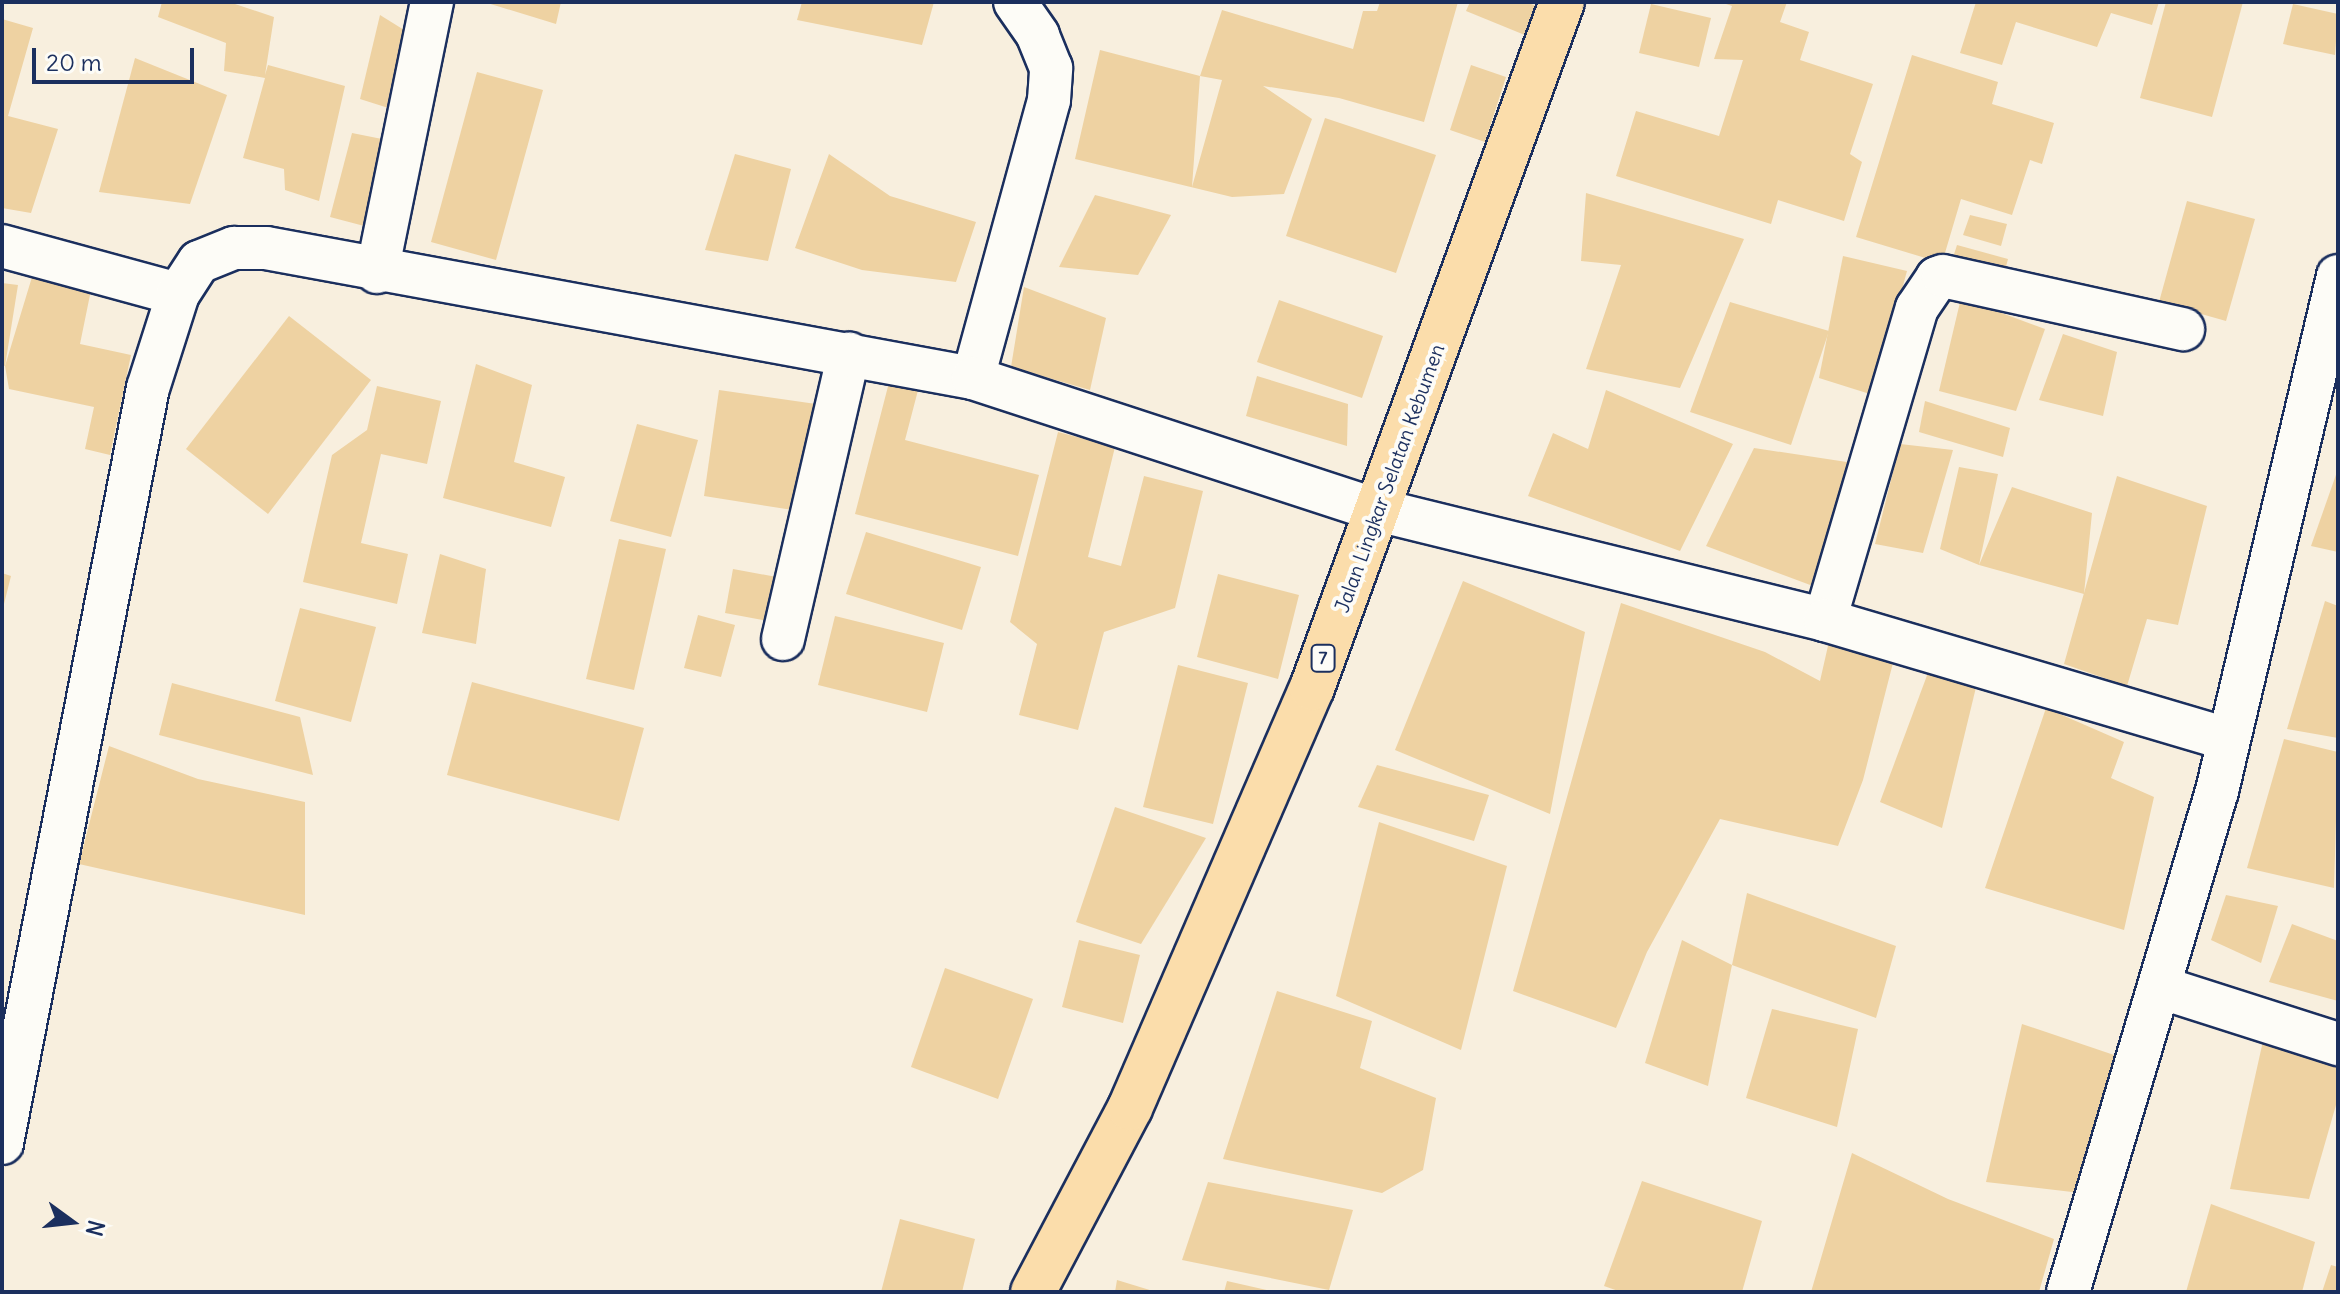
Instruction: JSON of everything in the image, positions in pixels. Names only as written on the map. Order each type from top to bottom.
[{"type":"highway","name":"Jalan Lingkar Selatan Kebumen","points":[[1033,1292],[1130,1108],[1312,688],[1562,2]]},
{"type":"street","points":[[377,272],[432,2]]},
{"type":"street","points":[[973,378],[1049,100],[1051,68],[1038,35],[1015,2]]},
{"type":"street","points":[[2,246],[178,294]]},
{"type":"street","points":[[2,1143],[148,388],[178,294],[199,262],[234,248],[266,248],[377,272],[973,378],[1378,510],[1825,620],[2226,739]]},
{"type":"street","points":[[2068,1292],[2217,791],[2226,739],[2338,276]]},
{"type":"street","points":[[1825,620],[1917,308],[1937,278],[2183,329]]},
{"type":"street","points":[[783,639],[849,354]]},
{"type":"street","points":[[2159,987],[2338,1044]]},
{"type":"building","points":[[162,2],[229,2],[274,17],[265,75],[268,65],[345,86],[319,201],[285,190],[284,169],[243,158],[265,78],[224,71],[226,43],[158,17]]},
{"type":"building","points":[[484,2],[561,2],[556,24]]},
{"type":"building","points":[[802,2],[934,2],[922,45],[797,20]]},
{"type":"building","points":[[1380,2],[1458,2],[1424,122],[1339,98],[1263,86],[1312,119],[1284,194],[1232,197],[1075,159],[1100,50],[1200,76],[1222,10],[1353,49],[1363,11],[1377,11]],"holes":[[[1200,76],[1222,80],[1192,187]]]},
{"type":"building","points":[[1470,2],[1526,2],[1539,7],[1527,36],[1466,11]]},
{"type":"building","points":[[1720,2],[1787,2],[1780,22],[1809,32],[1800,60],[1873,84],[1850,154],[1862,162],[1844,221],[1778,200],[1771,224],[1616,176],[1636,111],[1719,136],[1743,60],[1714,59],[1732,6]]},
{"type":"building","points":[[1976,2],[2159,2],[2152,25],[2111,13],[2097,47],[2016,22],[2002,65],[1960,53]]},
{"type":"building","points":[[2166,2],[2243,2],[2212,117],[2140,98]]},
{"type":"building","points":[[1651,4],[1711,18],[1699,67],[1639,53]]},
{"type":"building","points":[[2293,4],[2338,14],[2335,55],[2283,44]]},
{"type":"building","points":[[380,15],[417,38],[401,112],[360,99]]},
{"type":"building","points":[[2,19],[33,28],[8,116],[58,129],[31,213],[2,208]]},
{"type":"building","points":[[1912,55],[1998,82],[1992,104],[2054,123],[2042,164],[2030,160],[2012,215],[1961,199],[1942,263],[1856,237]]},
{"type":"building","points":[[135,58],[227,95],[190,204],[99,192]]},
{"type":"building","points":[[1471,65],[1506,77],[1485,142],[1450,130]]},
{"type":"building","points":[[477,72],[543,90],[496,260],[431,242]]},
{"type":"building","points":[[1325,118],[1436,155],[1396,273],[1286,236]]},
{"type":"building","points":[[352,133],[387,140],[368,227],[330,217]]},
{"type":"building","points":[[735,154],[791,169],[768,261],[705,250]]},
{"type":"building","points":[[829,154],[890,196],[976,222],[956,282],[862,270],[795,248]]},
{"type":"building","points":[[1586,193],[1744,239],[1680,388],[1586,369],[1621,265],[1581,261]]},
{"type":"building","points":[[1095,195],[1171,215],[1138,275],[1059,267]]},
{"type":"building","points":[[2187,201],[2255,219],[2226,321],[2159,302]]},
{"type":"building","points":[[1970,215],[2007,224],[2001,246],[1963,235]]},
{"type":"building","points":[[1957,245],[2008,259],[2002,282],[1950,267]]},
{"type":"building","points":[[1843,256],[1907,271],[1873,395],[1819,378]]},
{"type":"building","points":[[32,277],[91,290],[80,344],[131,355],[110,455],[85,449],[94,407],[9,389],[5,366]]},
{"type":"building","points":[[2,283],[18,285],[5,366],[2,365]]},
{"type":"building","points":[[1024,287],[1106,318],[1090,390],[1011,367]]},
{"type":"building","points":[[1961,298],[2045,329],[2016,411],[1939,391]]},
{"type":"building","points":[[1279,300],[1383,336],[1362,398],[1257,362]]},
{"type":"building","points":[[1730,302],[1829,331],[1791,445],[1690,412]]},
{"type":"building","points":[[289,316],[371,380],[268,514],[186,449]]},
{"type":"building","points":[[2063,334],[2117,352],[2103,416],[2039,400]]},
{"type":"building","points":[[476,364],[532,385],[514,462],[565,477],[551,527],[443,498]]},
{"type":"building","points":[[893,367],[922,375],[905,440],[1039,475],[1018,556],[855,514]]},
{"type":"building","points":[[1257,376],[1348,404],[1347,446],[1246,416]]},
{"type":"building","points":[[377,386],[441,401],[427,464],[381,454],[361,543],[408,554],[397,604],[303,582],[332,455],[367,430]]},
{"type":"building","points":[[719,390],[816,404],[799,511],[704,496]]},
{"type":"building","points":[[1606,390],[1733,444],[1680,551],[1528,496],[1553,433],[1588,449]]},
{"type":"building","points":[[1925,401],[2010,428],[2003,457],[1919,432]]},
{"type":"building","points":[[637,424],[698,440],[671,537],[610,521]]},
{"type":"building","points":[[1058,432],[1115,447],[1088,557],[1121,566],[1144,476],[1203,491],[1175,608],[1104,632],[1078,730],[1019,715],[1037,644],[1010,622]]},
{"type":"building","points":[[1900,444],[1953,450],[1923,553],[1875,544]]},
{"type":"building","points":[[1754,448],[1860,464],[1821,589],[1706,546]]},
{"type":"building","points":[[1959,467],[1998,474],[1979,565],[1940,549]]},
{"type":"building","points":[[2338,469],[2338,552],[2311,546]]},
{"type":"building","points":[[2117,476],[2207,506],[2178,625],[2147,619],[2127,686],[2064,664]]},
{"type":"building","points":[[2012,487],[2092,513],[2084,594],[1979,565]]},
{"type":"building","points":[[866,532],[981,567],[962,630],[846,594]]},
{"type":"building","points":[[619,539],[666,549],[634,690],[586,679]]},
{"type":"building","points":[[440,554],[486,569],[476,644],[422,633]]},
{"type":"building","points":[[733,569],[782,578],[774,622],[725,613]]},
{"type":"building","points":[[2,573],[11,576],[3,608],[2,608]]},
{"type":"building","points":[[1218,574],[1299,595],[1278,679],[1197,657]]},
{"type":"building","points":[[1463,581],[1585,632],[1550,814],[1395,750]]},
{"type":"building","points":[[2325,601],[2338,606],[2338,738],[2287,729]]},
{"type":"building","points":[[1621,603],[1765,652],[1820,681],[1830,637],[1895,655],[1863,780],[1838,846],[1720,819],[1647,952],[1616,1028],[1513,991]]},
{"type":"building","points":[[300,608],[376,627],[351,722],[275,701]]},
{"type":"building","points":[[698,615],[735,625],[721,677],[684,668]]},
{"type":"building","points":[[835,616],[944,643],[927,712],[818,685]]},
{"type":"building","points":[[1178,665],[1248,683],[1213,824],[1143,807]]},
{"type":"building","points":[[1929,670],[1978,679],[1942,828],[1880,802]]},
{"type":"building","points":[[472,682],[644,728],[619,821],[447,775]]},
{"type":"building","points":[[172,683],[300,717],[313,775],[159,735]]},
{"type":"building","points":[[2046,708],[2124,742],[2111,778],[2154,797],[2124,930],[1985,888]]},
{"type":"building","points":[[2284,739],[2338,752],[2334,888],[2247,868]]},
{"type":"building","points":[[109,746],[198,779],[305,802],[305,915],[79,864]]},
{"type":"building","points":[[1377,765],[1489,795],[1474,841],[1358,807]]},
{"type":"building","points":[[1115,807],[1206,838],[1141,944],[1076,922]]},
{"type":"building","points":[[1379,822],[1507,866],[1461,1050],[1336,996]]},
{"type":"building","points":[[1747,893],[1896,946],[1876,1018],[1732,965]]},
{"type":"building","points":[[2226,895],[2278,906],[2261,963],[2211,940]]},
{"type":"building","points":[[2292,924],[2338,941],[2338,1001],[2269,982]]},
{"type":"building","points":[[1079,940],[1140,955],[1123,1023],[1062,1007]]},
{"type":"building","points":[[1682,940],[1732,965],[1708,1086],[1645,1063]]},
{"type":"building","points":[[945,968],[1033,999],[998,1099],[911,1067]]},
{"type":"building","points":[[1277,991],[1372,1021],[1360,1068],[1436,1098],[1423,1170],[1382,1193],[1223,1159]]},
{"type":"building","points":[[1772,1009],[1858,1029],[1837,1127],[1746,1098]]},
{"type":"building","points":[[2022,1024],[2117,1056],[2089,1194],[1986,1182]]},
{"type":"building","points":[[2263,1041],[2338,1063],[2338,1098],[2309,1199],[2230,1189]]},
{"type":"building","points":[[1852,1153],[1948,1199],[2054,1239],[2039,1292],[1811,1292]]},
{"type":"building","points":[[1642,1181],[1762,1221],[1742,1292],[1621,1292],[1604,1286]]},
{"type":"building","points":[[1208,1182],[1353,1210],[1329,1290],[1182,1260]]},
{"type":"building","points":[[2211,1204],[2315,1242],[2302,1292],[2186,1292]]},
{"type":"building","points":[[900,1219],[975,1239],[962,1292],[881,1292]]},
{"type":"building","points":[[2331,1265],[2338,1267],[2338,1292],[2322,1292]]},
{"type":"building","points":[[1117,1280],[1153,1291],[1153,1292],[1115,1292]]},
{"type":"building","points":[[1227,1281],[1271,1291],[1271,1292],[1224,1292]]}]
